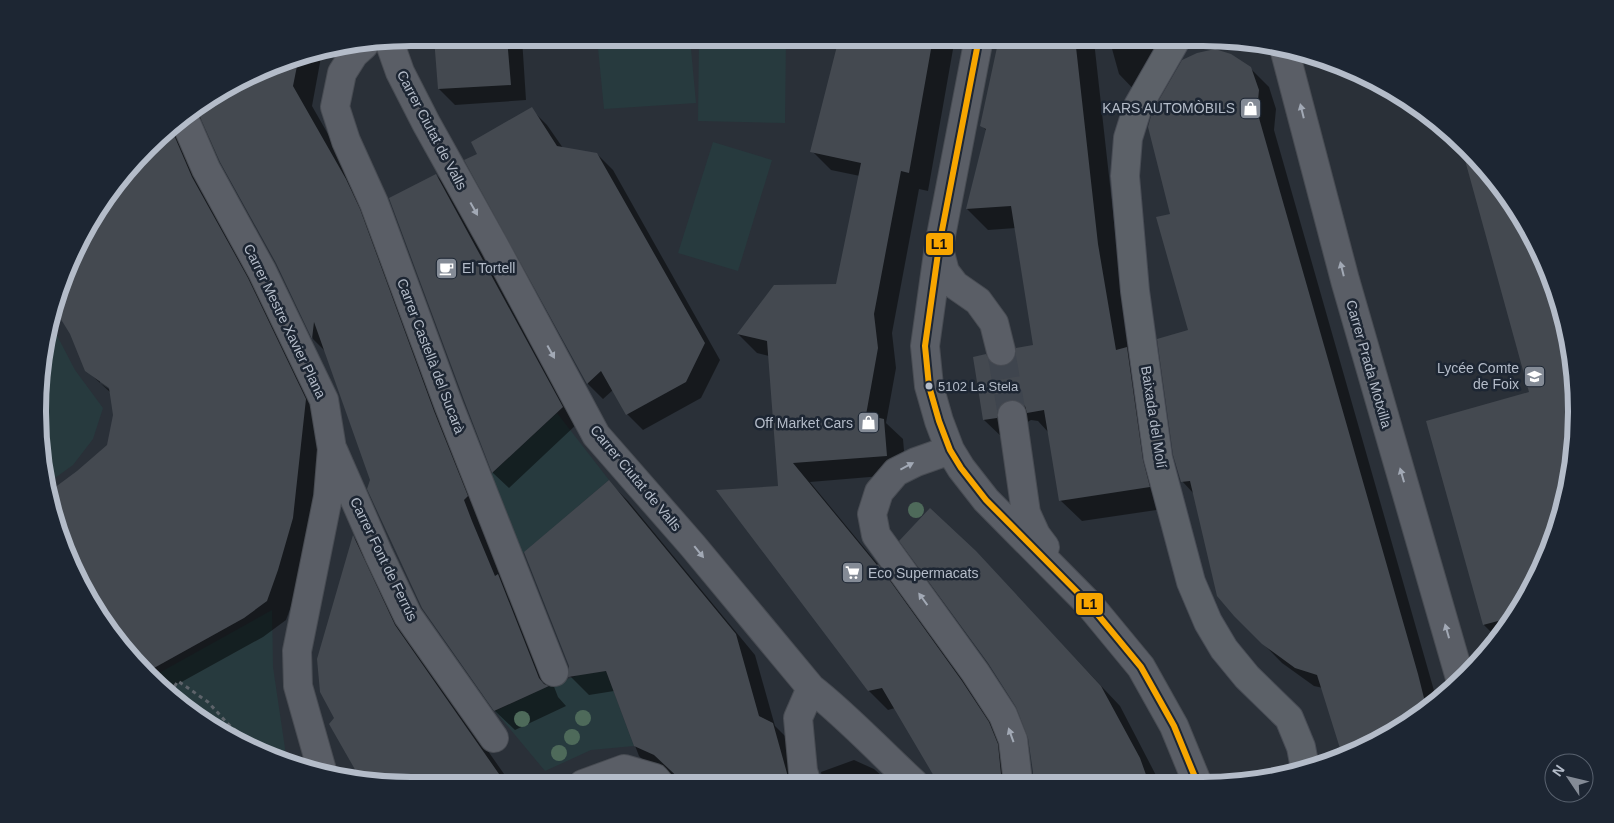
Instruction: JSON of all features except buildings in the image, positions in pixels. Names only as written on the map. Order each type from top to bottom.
[{"type":"main road","name":"Baixada del Molí","points":[[1172,46],[1138,106],[1128,138],[1125,176],[1135,291],[1158,458],[1191,582],[1208,622],[1224,649],[1247,677],[1289,718],[1302,746],[1303,762]]},
{"type":"street","points":[[977,46],[939,246],[925,346],[929,386],[939,421],[950,450],[961,468],[986,500],[1075,592],[1089,604],[1141,667],[1174,726],[1195,777]]},
{"type":"street","name":"Carrer Ciutat de Valls","points":[[390,47],[400,72],[426,123],[494,245],[596,436],[693,546],[811,688],[834,706],[869,742],[907,777]]},
{"type":"street","name":"Carrer Castellà del Sucarà","points":[[359,50],[342,73],[335,108],[346,141],[374,203],[449,406],[554,672]]},
{"type":"street","name":"Carrer Prada Motxilla","points":[[1286,56],[1345,280],[1458,672]]},
{"type":"street","name":"Carrer Mestre Xavier Plana","points":[[187,124],[206,169],[262,271],[324,400],[332,449],[328,497],[297,651],[298,686],[320,764]]},
{"type":"street","points":[[939,246],[945,272],[955,285],[978,301],[994,323],[1001,351]]},
{"type":"street","points":[[1012,415],[1026,513],[1036,535],[1075,592]]},
{"type":"street","name":"Carrer Font de Ferrús","points":[[332,449],[408,616],[494,738]]},
{"type":"street","points":[[950,450],[916,462],[896,472],[879,492],[872,514],[876,535],[964,657],[1003,715],[1013,740],[1017,777]]},
{"type":"street","points":[[805,777],[798,718],[811,688]]},
{"type":"street","points":[[602,777],[624,769],[651,777]]},
{"type":"path","points":[[173,688],[178,681],[208,702],[228,725],[237,732]]},
{"type":"path","points":[[308,761],[320,764]]},
{"type":"green space","points":[[598,46],[691,46],[696,103],[604,109]]},
{"type":"green space","points":[[699,46],[786,46],[785,123],[698,121]]},
{"type":"green space","points":[[713,142],[772,160],[738,271],[678,253]]},
{"type":"green space","points":[[55,332],[75,370],[103,408],[93,439],[73,465],[52,480],[46,412],[49,364]]},
{"type":"green space","points":[[557,413],[609,480],[521,555],[490,475]]},
{"type":"green space","points":[[272,610],[273,667],[286,754],[229,728],[189,701],[157,674]]},
{"type":"green space","points":[[606,671],[634,746],[591,750],[545,771],[495,711],[578,675]]},
{"type":"tunnel","points":[[1001,351],[1012,415]]},
{"type":"transit line","name":"L1","points":[[977,46],[939,246],[925,346],[929,386],[939,421],[950,450],[961,468],[986,500],[1089,604],[1141,667],[1174,726],[1195,777]]},
{"type":"place","name":"KARS AUTOMÒBILS","points":[[1251,108]]},
{"type":"place","name":"El Tortell","points":[[446,268]]},
{"type":"place","name":"Lycée Comte de Foix","points":[[1535,376]]},
{"type":"place","name":"5102 La Stela","points":[[929,386]]},
{"type":"place","name":"Off Market Cars","points":[[869,423]]},
{"type":"place","name":"Eco Supermacats","points":[[852,573]]}]
